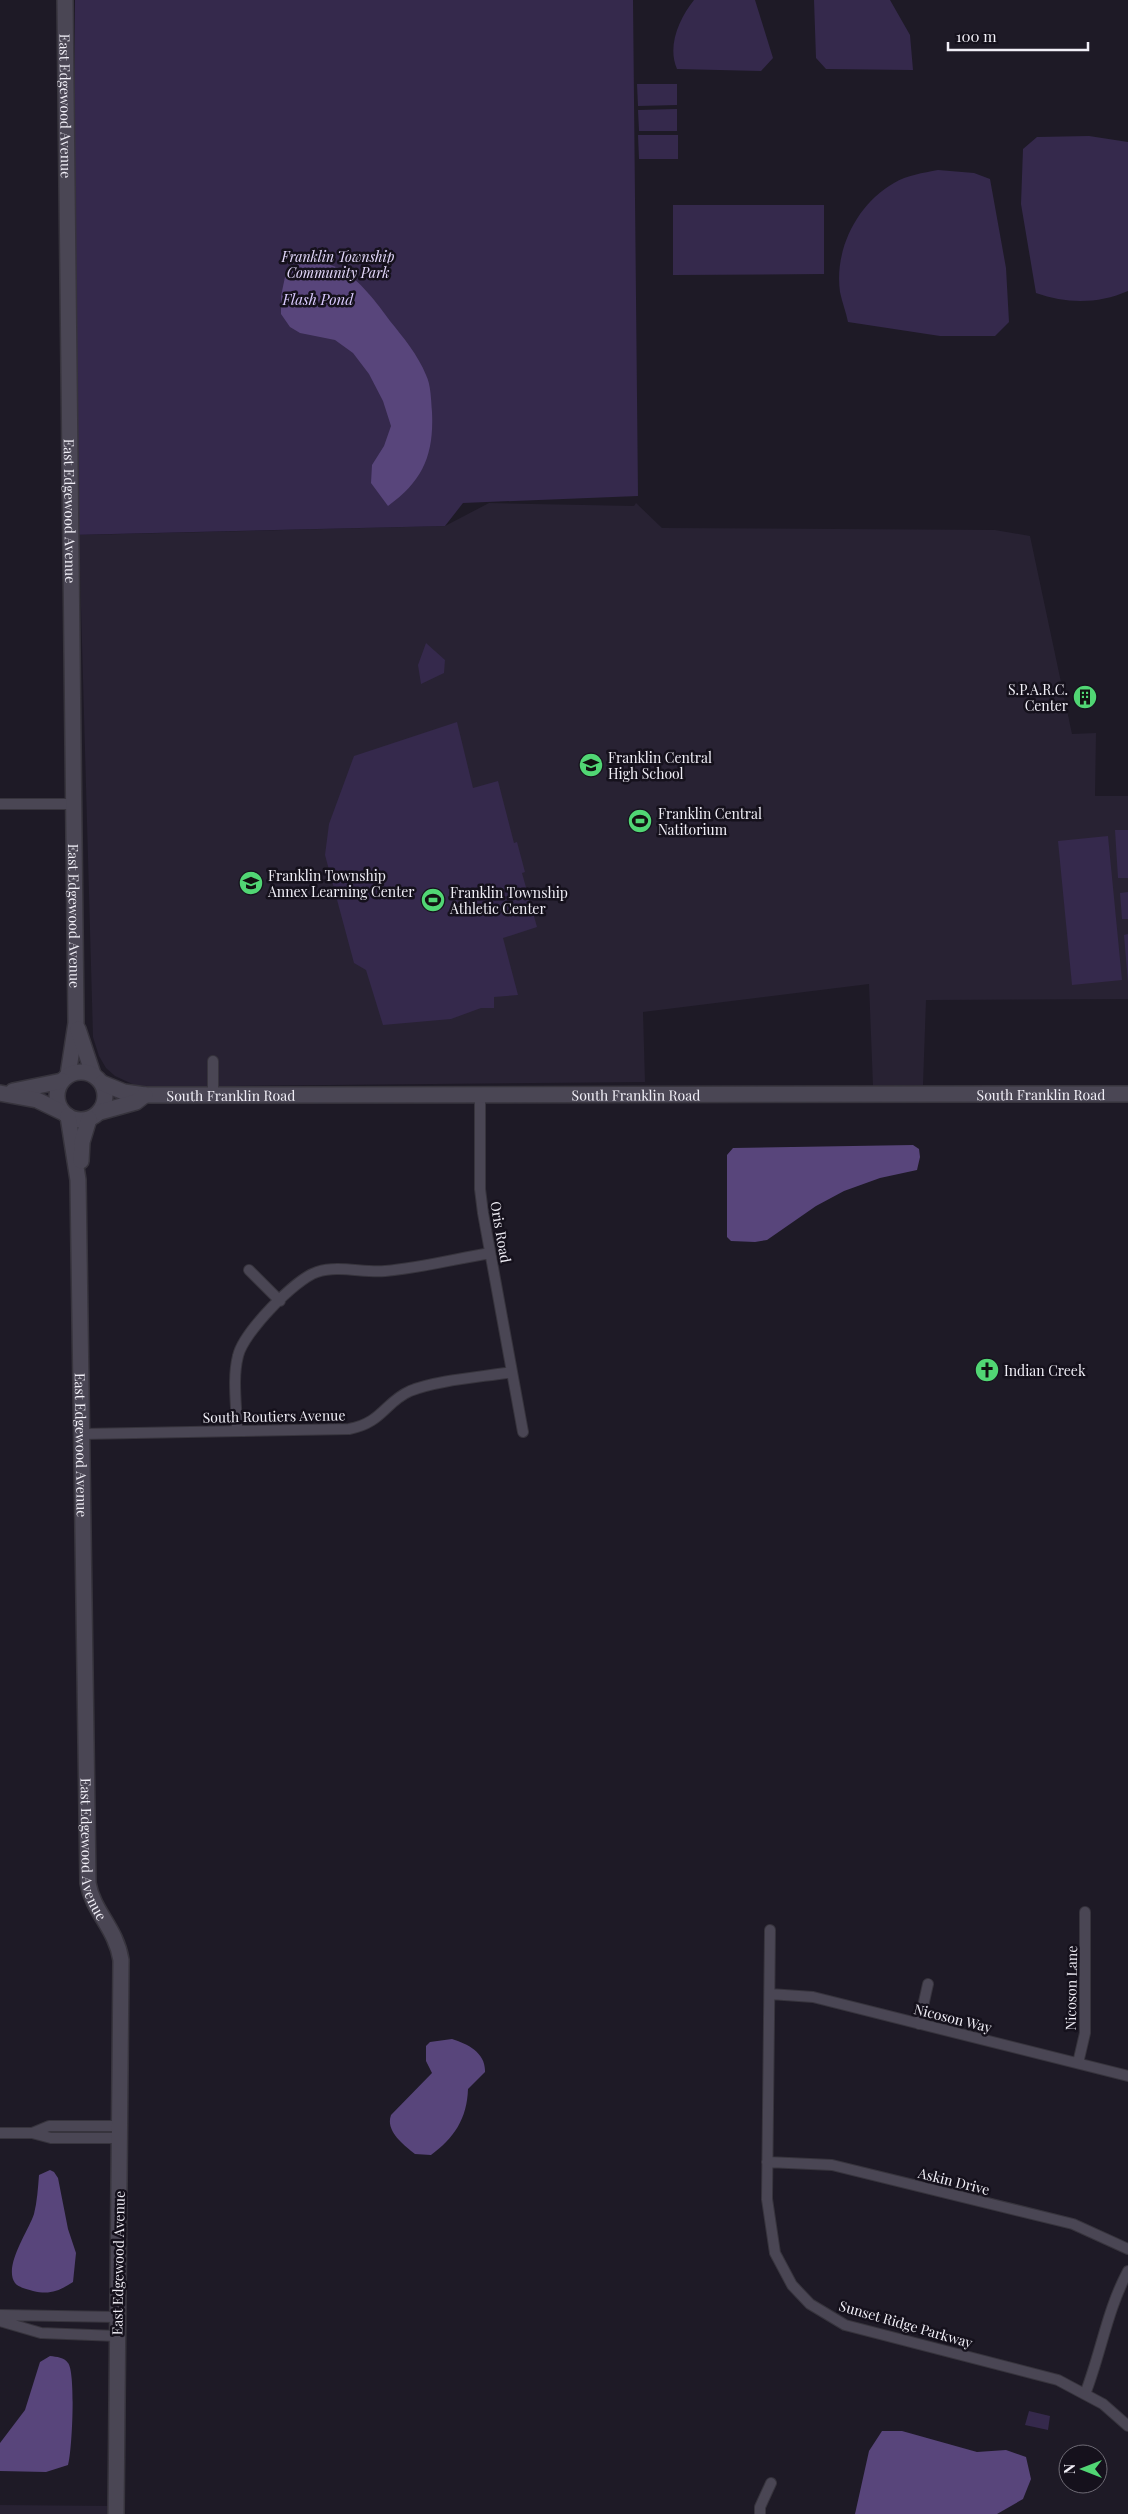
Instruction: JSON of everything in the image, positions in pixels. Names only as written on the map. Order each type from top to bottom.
[{"type":"main road","name":"East Edgewood Avenue","points":[[64,0],[76,1023]]},
{"type":"main road","points":[[76,1023],[65,1078],[57,1098],[66,1115],[78,1180]]},
{"type":"main road","points":[[76,1023],[105,1100],[94,1116],[82,1142],[81,1169],[78,1180]]},
{"type":"main road","points":[[5,1093],[65,1078],[80,1071],[98,1079]]},
{"type":"main road","name":"South Franklin Road","points":[[98,1079],[124,1092],[146,1095],[213,1096],[1128,1094]]},
{"type":"main road","points":[[5,1093],[40,1101],[80,1120],[94,1116]]},
{"type":"main road","name":"South Franklin Road","points":[[94,1116],[136,1102],[146,1095]]},
{"type":"main road","name":"East Edgewood Avenue","points":[[78,1180],[88,1884],[95,1904],[117,1941],[121,1960],[116,2514]]},
{"type":"street","points":[[0,804],[73,804]]},
{"type":"street","points":[[213,1061],[213,1096]]},
{"type":"street","name":"Oris Road","points":[[480,1095],[480,1189],[523,1432]]},
{"type":"street","points":[[237,1431],[238,1355],[247,1335],[304,1279],[320,1272],[333,1270],[393,1270],[490,1253]]},
{"type":"street","points":[[249,1270],[280,1301]]},
{"type":"street","name":"South Routiers Avenue","points":[[82,1434],[353,1428],[378,1417],[397,1399],[417,1388],[512,1372]]},
{"type":"street","name":"Nicoson Lane","points":[[1078,2063],[1085,2033],[1085,1912]]},
{"type":"street","name":"Sunset Ridge Parkway","points":[[770,1930],[768,2218],[774,2254],[786,2276],[810,2304],[845,2324],[1058,2380],[1103,2404],[1128,2426]]},
{"type":"street","points":[[919,2024],[928,1984]]},
{"type":"street","name":"Nicoson Way","points":[[770,1994],[813,1997],[1128,2076]]},
{"type":"street","points":[[0,2133],[32,2133],[44,2137],[119,2132]]},
{"type":"street","name":"Askin Drive","points":[[767,2162],[828,2164],[1073,2224],[1128,2249]]},
{"type":"street","points":[[1085,2394],[1097,2362],[1112,2306],[1128,2271]]},
{"type":"street","points":[[0,2314],[118,2317]]},
{"type":"street","points":[[0,2321],[41,2333],[117,2336]]},
{"type":"street","points":[[760,2514],[760,2506],[771,2483]]},
{"type":"shaded area","name":"Franklin Central High School","points":[[489,503],[634,506],[636,503],[662,528],[995,530],[1030,536],[1072,734],[1096,733],[1095,796],[1128,796],[1128,999],[926,1000],[923,1085],[873,1086],[869,984],[643,1012],[645,1082],[139,1087],[115,1076],[106,1068],[99,1056],[93,1037],[79,535],[445,526]]},
{"type":"shaded area","points":[[0,2505],[116,2506],[116,2514],[0,2514]]},
{"type":"green space","name":"Franklin Township Community Park","points":[[75,0],[633,0],[638,496],[463,503],[445,526],[71,535]]},
{"type":"green space","points":[[694,0],[755,0],[773,58],[761,71],[677,69],[673,51],[676,33],[679,24]]},
{"type":"green space","points":[[814,0],[890,0],[910,35],[913,70],[826,69],[816,58]]},
{"type":"green space","points":[[637,84],[677,84],[677,105],[638,106]]},
{"type":"green space","points":[[677,109],[677,131],[639,131],[638,110]]},
{"type":"green space","points":[[638,135],[678,135],[678,159],[639,159]]},
{"type":"green space","points":[[1089,136],[1128,142],[1128,291],[1105,298],[1082,301],[1048,297],[1036,293],[1021,204],[1023,149],[1037,137]]},
{"type":"green space","points":[[938,170],[974,173],[990,179],[1006,268],[1009,322],[995,336],[940,336],[848,322],[840,292],[839,276],[845,245],[859,216],[881,192],[899,180]]},
{"type":"green space","points":[[673,205],[824,205],[824,274],[673,275]]},
{"type":"green space","points":[[426,643],[445,660],[444,673],[421,684],[418,665]]},
{"type":"green space","name":"Franklin Township Athletic Center","points":[[457,722],[473,788],[498,781],[514,843],[517,842],[525,872],[522,873],[537,927],[503,938],[518,995],[494,997],[494,1008],[481,1008],[451,1019],[383,1025],[366,970],[354,963],[325,855],[329,824],[354,756]]},
{"type":"green space","points":[[1115,830],[1128,830],[1128,878],[1118,878]]},
{"type":"green space","points":[[1108,836],[1122,980],[1072,985],[1058,841]]},
{"type":"green space","points":[[1128,892],[1128,919],[1122,919],[1120,893]]},
{"type":"green space","points":[[1128,934],[1128,983],[1124,935]]},
{"type":"green space","points":[[1029,2411],[1050,2416],[1048,2430],[1025,2425]]},
{"type":"water","name":"Flash Pond","points":[[299,262],[315,262],[330,265],[340,269],[354,279],[374,300],[405,340],[419,360],[428,379],[432,427],[428,454],[418,477],[400,497],[388,506],[371,483],[372,465],[384,446],[391,426],[383,401],[369,374],[353,353],[335,340],[300,333],[290,327],[281,314],[281,296],[285,277]]},
{"type":"water","points":[[913,1145],[919,1149],[920,1157],[917,1170],[880,1178],[844,1191],[816,1206],[767,1240],[755,1242],[731,1241],[727,1237],[727,1155],[733,1148]]},
{"type":"water","points":[[452,2039],[475,2050],[483,2060],[485,2072],[468,2089],[465,2110],[453,2135],[431,2155],[415,2154],[393,2132],[390,2121],[391,2115],[432,2073],[426,2061],[426,2046],[430,2042]]},
{"type":"water","points":[[50,2170],[58,2178],[68,2229],[76,2253],[73,2282],[59,2290],[44,2293],[17,2285],[12,2276],[12,2267],[18,2248],[34,2214],[39,2175]]},
{"type":"water","points":[[50,2356],[60,2358],[68,2363],[72,2381],[71,2445],[68,2465],[46,2472],[0,2471],[0,2443],[25,2410],[40,2362]]},
{"type":"water","points":[[882,2431],[902,2431],[977,2452],[1006,2450],[1026,2457],[1031,2479],[1023,2499],[997,2514],[855,2514],[869,2451]]},
{"type":"place","name":"S.P.A.R.C. Center","points":[[1085,697]]},
{"type":"place","name":"Franklin Central High School","points":[[591,765]]},
{"type":"place","name":"Franklin Central Natitorium","points":[[640,821]]},
{"type":"place","name":"Franklin Township Annex Learning Center","points":[[251,883]]},
{"type":"place","name":"Franklin Township Athletic Center","points":[[433,900]]},
{"type":"place","name":"Indian Creek","points":[[987,1370]]}]
